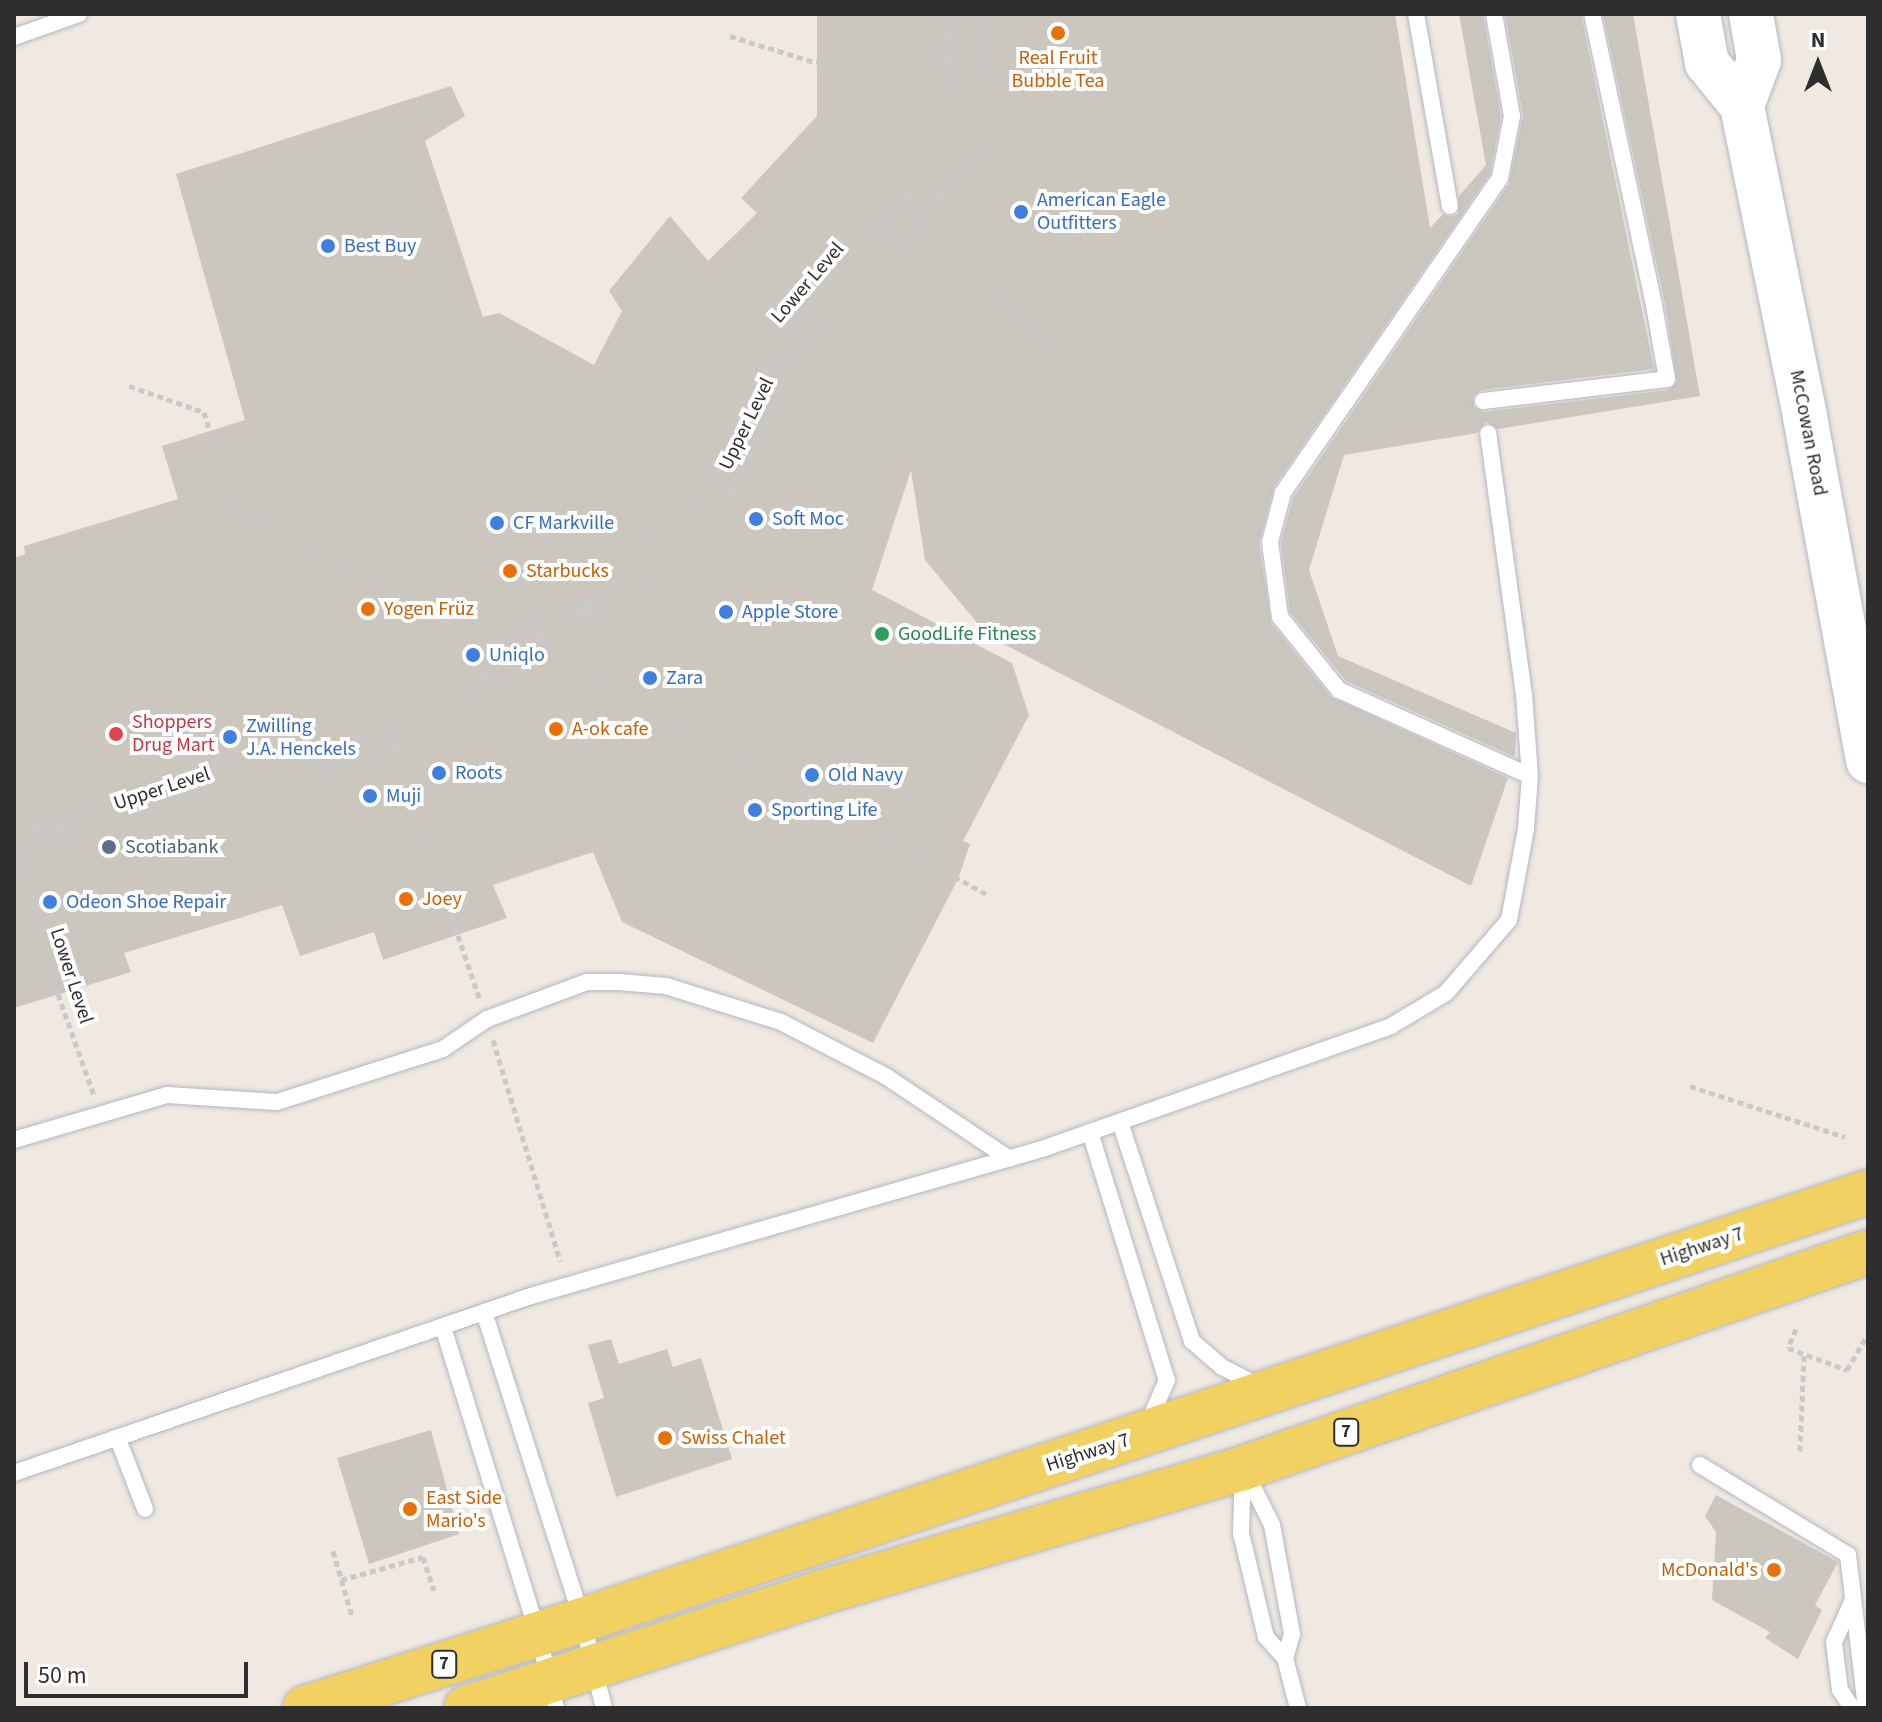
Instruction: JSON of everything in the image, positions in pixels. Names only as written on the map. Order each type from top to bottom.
[{"type":"main road","name":"McCowan Road","points":[[1698,14],[1707,63],[1742,106],[1805,417],[1868,761]]},
{"type":"main road","points":[[1742,106],[1759,60],[1751,14]]},
{"type":"main road","name":"Highway 7","points":[[305,1708],[582,1620],[1868,1192]]},
{"type":"main road","name":"7","points":[[466,1708],[553,1695],[594,1666],[833,1588],[1243,1468],[1868,1252]]},
{"type":"lane","points":[[14,37],[79,14]]},
{"type":"lane","points":[[1416,14],[1450,206]]},
{"type":"lane","points":[[1494,14],[1512,116],[1500,178],[1283,493],[1270,542],[1280,617],[1339,690],[1530,776]]},
{"type":"lane","points":[[1483,401],[1667,379],[1592,14]]},
{"type":"lane","points":[[14,1473],[484,1312],[745,1232],[1008,1158],[1120,1122],[1391,1026],[1446,993],[1509,920],[1526,829],[1530,776],[1524,695],[1488,433]]},
{"type":"lane","points":[[14,1140],[167,1095],[277,1102],[443,1049],[487,1019],[587,982],[666,986],[781,1022],[887,1077],[1008,1158]]},
{"type":"lane","points":[[1120,1122],[1192,1341],[1222,1367],[1270,1391]]},
{"type":"lane","points":[[1090,1132],[1167,1380],[1141,1435]]},
{"type":"lane","points":[[484,1312],[582,1620],[604,1708]]},
{"type":"lane","points":[[443,1327],[538,1634],[553,1695]]},
{"type":"lane","points":[[118,1439],[145,1509]]},
{"type":"lane","points":[[1700,1465],[1848,1555],[1866,1708]]},
{"type":"lane","points":[[1243,1468],[1241,1533],[1266,1637],[1285,1658],[1298,1708]]},
{"type":"lane","points":[[1243,1468],[1272,1525],[1292,1634],[1285,1658]]},
{"type":"lane","points":[[1852,1600],[1834,1642],[1840,1690],[1852,1708]]},
{"type":"path","name":"Lower Level","points":[[518,623],[616,593],[673,495],[713,481],[783,335],[948,146],[947,14]]},
{"type":"path","points":[[947,39],[962,14]]},
{"type":"path","points":[[969,14],[983,37]]},
{"type":"path","name":"Upper Level","points":[[14,853],[252,777],[281,787],[471,725],[547,632],[633,608],[687,505],[731,493],[804,344],[984,150],[983,14]]},
{"type":"path","points":[[730,36],[817,63],[1082,53]]},
{"type":"path","points":[[948,79],[1085,73]]},
{"type":"path","points":[[905,196],[946,191]]},
{"type":"path","points":[[897,205],[1085,374]]},
{"type":"path","points":[[881,224],[1017,348]]},
{"type":"path","points":[[760,382],[798,357]]},
{"type":"path","points":[[129,386],[204,412],[231,507],[522,663]]},
{"type":"path","points":[[254,521],[351,489]]},
{"type":"path","points":[[562,628],[601,598]]},
{"type":"path","points":[[552,612],[612,614]]},
{"type":"path","points":[[14,832],[257,752],[278,763],[465,701],[518,623],[613,688],[988,895]]},
{"type":"path","points":[[479,680],[509,680]]},
{"type":"path","points":[[387,727],[487,1019],[560,1261]]},
{"type":"path","points":[[299,756],[340,767]]},
{"type":"path","points":[[39,845],[80,811]]},
{"type":"path","points":[[29,827],[84,831]]},
{"type":"path","name":"Lower Level","points":[[14,844],[58,994],[102,1115]]},
{"type":"path","points":[[1690,1086],[1845,1137]]},
{"type":"path","points":[[1796,1329],[1788,1348],[1847,1370],[1868,1334]]},
{"type":"path","points":[[1800,1451],[1804,1354]]},
{"type":"path","points":[[333,1551],[352,1616]]},
{"type":"path","points":[[341,1580],[423,1557],[434,1590]]},
{"type":"building","name":"CF Markville","points":[[817,14],[1395,14],[1430,228],[1443,214],[1451,217],[1458,214],[1459,196],[1486,165],[1459,14],[1483,14],[1501,116],[1490,174],[1274,487],[1259,543],[1271,623],[1331,697],[1508,778],[1471,886],[988,636],[925,560],[911,470],[872,590],[1012,663],[1029,715],[963,841],[970,844],[958,879],[873,1043],[622,922],[593,852],[493,885],[507,918],[383,960],[374,932],[300,956],[282,905],[124,953],[131,972],[14,1008],[14,558],[25,554],[24,546],[178,499],[162,446],[245,420],[176,174],[451,86],[465,116],[425,141],[483,317],[499,313],[594,365],[622,311],[609,291],[670,216],[708,261],[757,213],[741,198],[817,116]]},
{"type":"building","points":[[1505,14],[1581,14],[1654,369],[1482,390],[1473,396],[1474,407],[1484,412],[1668,390],[1677,382],[1665,303],[1603,14],[1633,14],[1700,396],[1498,429],[1486,422],[1477,433],[1344,455],[1309,570],[1338,656],[1516,733],[1515,757],[1346,681],[1290,612],[1281,543],[1293,498],[1509,184],[1523,115]]},
{"type":"building","points":[[611,1339],[619,1364],[667,1349],[673,1367],[701,1358],[732,1459],[616,1497],[588,1403],[604,1398],[588,1345]]},
{"type":"building","points":[[431,1430],[459,1534],[369,1564],[337,1458]]},
{"type":"building","name":"McDonald's","points":[[1716,1495],[1838,1562],[1815,1605],[1822,1610],[1798,1659],[1765,1638],[1770,1632],[1712,1600],[1716,1532],[1705,1516]]},
{"type":"place","name":"Real Fruit Bubble Tea","points":[[1058,33]]},
{"type":"place","name":"American Eagle Outfitters","points":[[1021,212]]},
{"type":"place","name":"Best Buy","points":[[328,246]]},
{"type":"place","name":"Soft Moc","points":[[756,519]]},
{"type":"place","name":"CF Markville","points":[[497,523]]},
{"type":"place","name":"Starbucks","points":[[510,571]]},
{"type":"place","name":"Yogen Früz","points":[[368,609]]},
{"type":"place","name":"Apple Store","points":[[726,612]]},
{"type":"place","name":"GoodLife Fitness","points":[[882,634]]},
{"type":"place","name":"Uniqlo","points":[[473,655]]},
{"type":"place","name":"Zara","points":[[650,678]]},
{"type":"place","name":"A-ok cafe","points":[[556,729]]},
{"type":"place","name":"Shoppers Drug Mart","points":[[116,734]]},
{"type":"place","name":"Zwilling J.A. Henckels","points":[[230,737]]},
{"type":"place","name":"Roots","points":[[439,773]]},
{"type":"place","name":"Old Navy","points":[[812,775]]},
{"type":"place","name":"Muji","points":[[370,796]]},
{"type":"place","name":"Sporting Life","points":[[755,810]]},
{"type":"place","name":"Scotiabank","points":[[109,847]]},
{"type":"place","name":"Joey","points":[[406,899]]},
{"type":"place","name":"Odeon Shoe Repair","points":[[50,902]]},
{"type":"place","name":"Swiss Chalet","points":[[665,1438]]},
{"type":"place","name":"East Side Mario's","points":[[410,1509]]},
{"type":"place","name":"McDonald's","points":[[1774,1570]]}]
